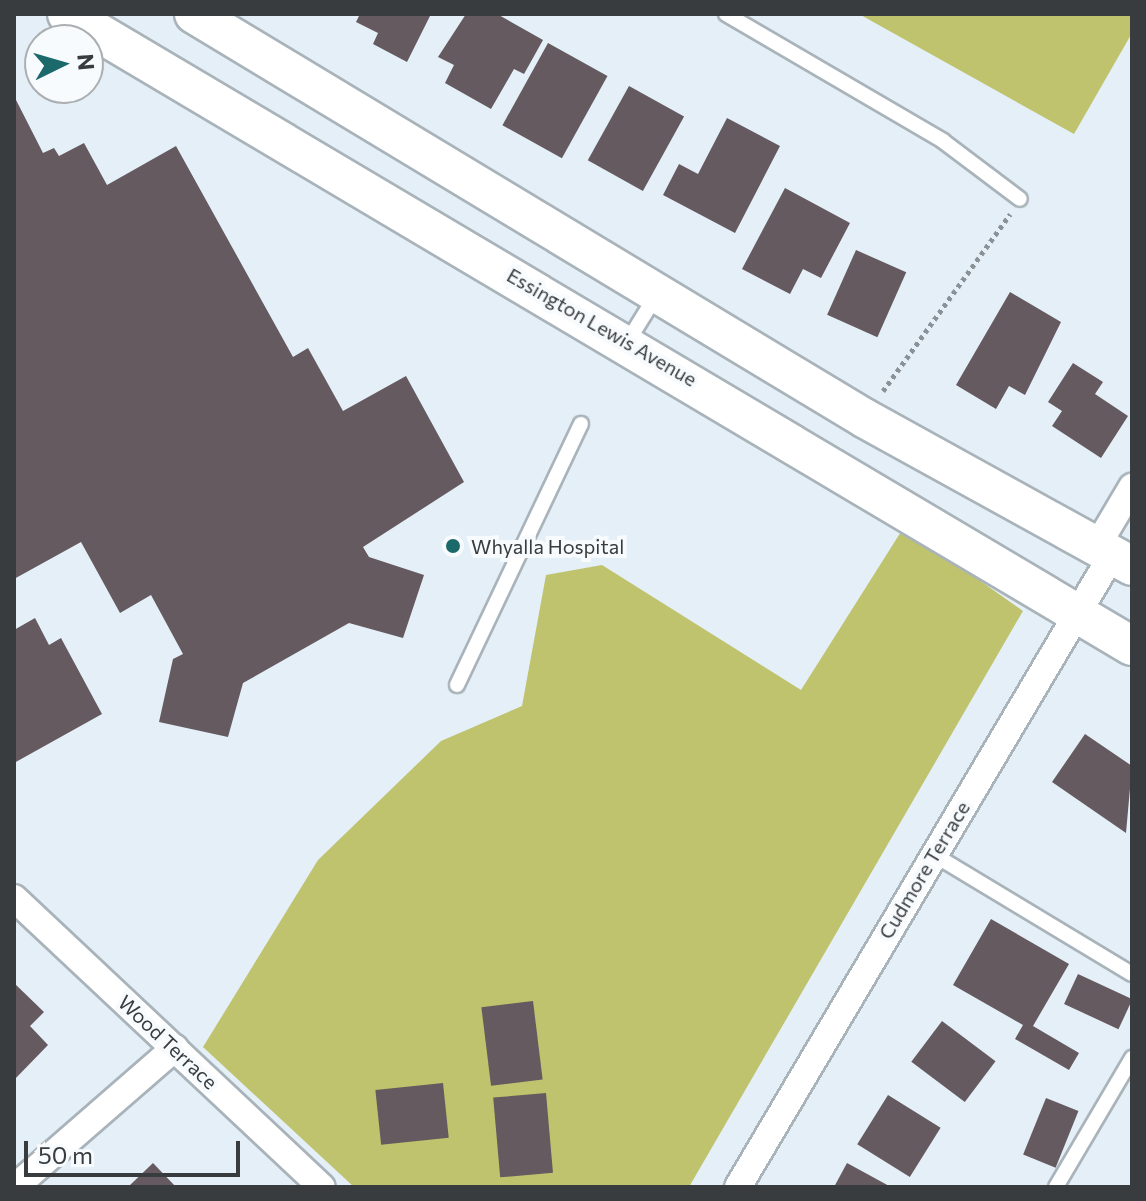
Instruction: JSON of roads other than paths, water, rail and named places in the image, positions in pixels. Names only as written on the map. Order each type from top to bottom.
[{"type":"street","points":[[194,14],[659,290],[864,418],[1114,556]]},
{"type":"street","name":"Essington Lewis Avenue","points":[[87,20],[628,341],[1132,646]]},
{"type":"street","name":"Cudmore Terrace","points":[[738,1187],[1077,612],[1114,556],[1132,487]]},
{"type":"street","name":"Wood Terrace","points":[[14,898],[322,1187]]},
{"type":"street","points":[[15,1187],[175,1048]]},
{"type":"lane","points":[[726,14],[943,141],[1020,199]]},
{"type":"lane","points":[[628,341],[659,290]]},
{"type":"lane","points":[[457,685],[581,424]]},
{"type":"lane","points":[[933,854],[1132,974]]},
{"type":"lane","points":[[1056,1187],[1132,1058]]},
{"type":"place","name":"Whyalla Hospital","points":[[453,546]]}]
